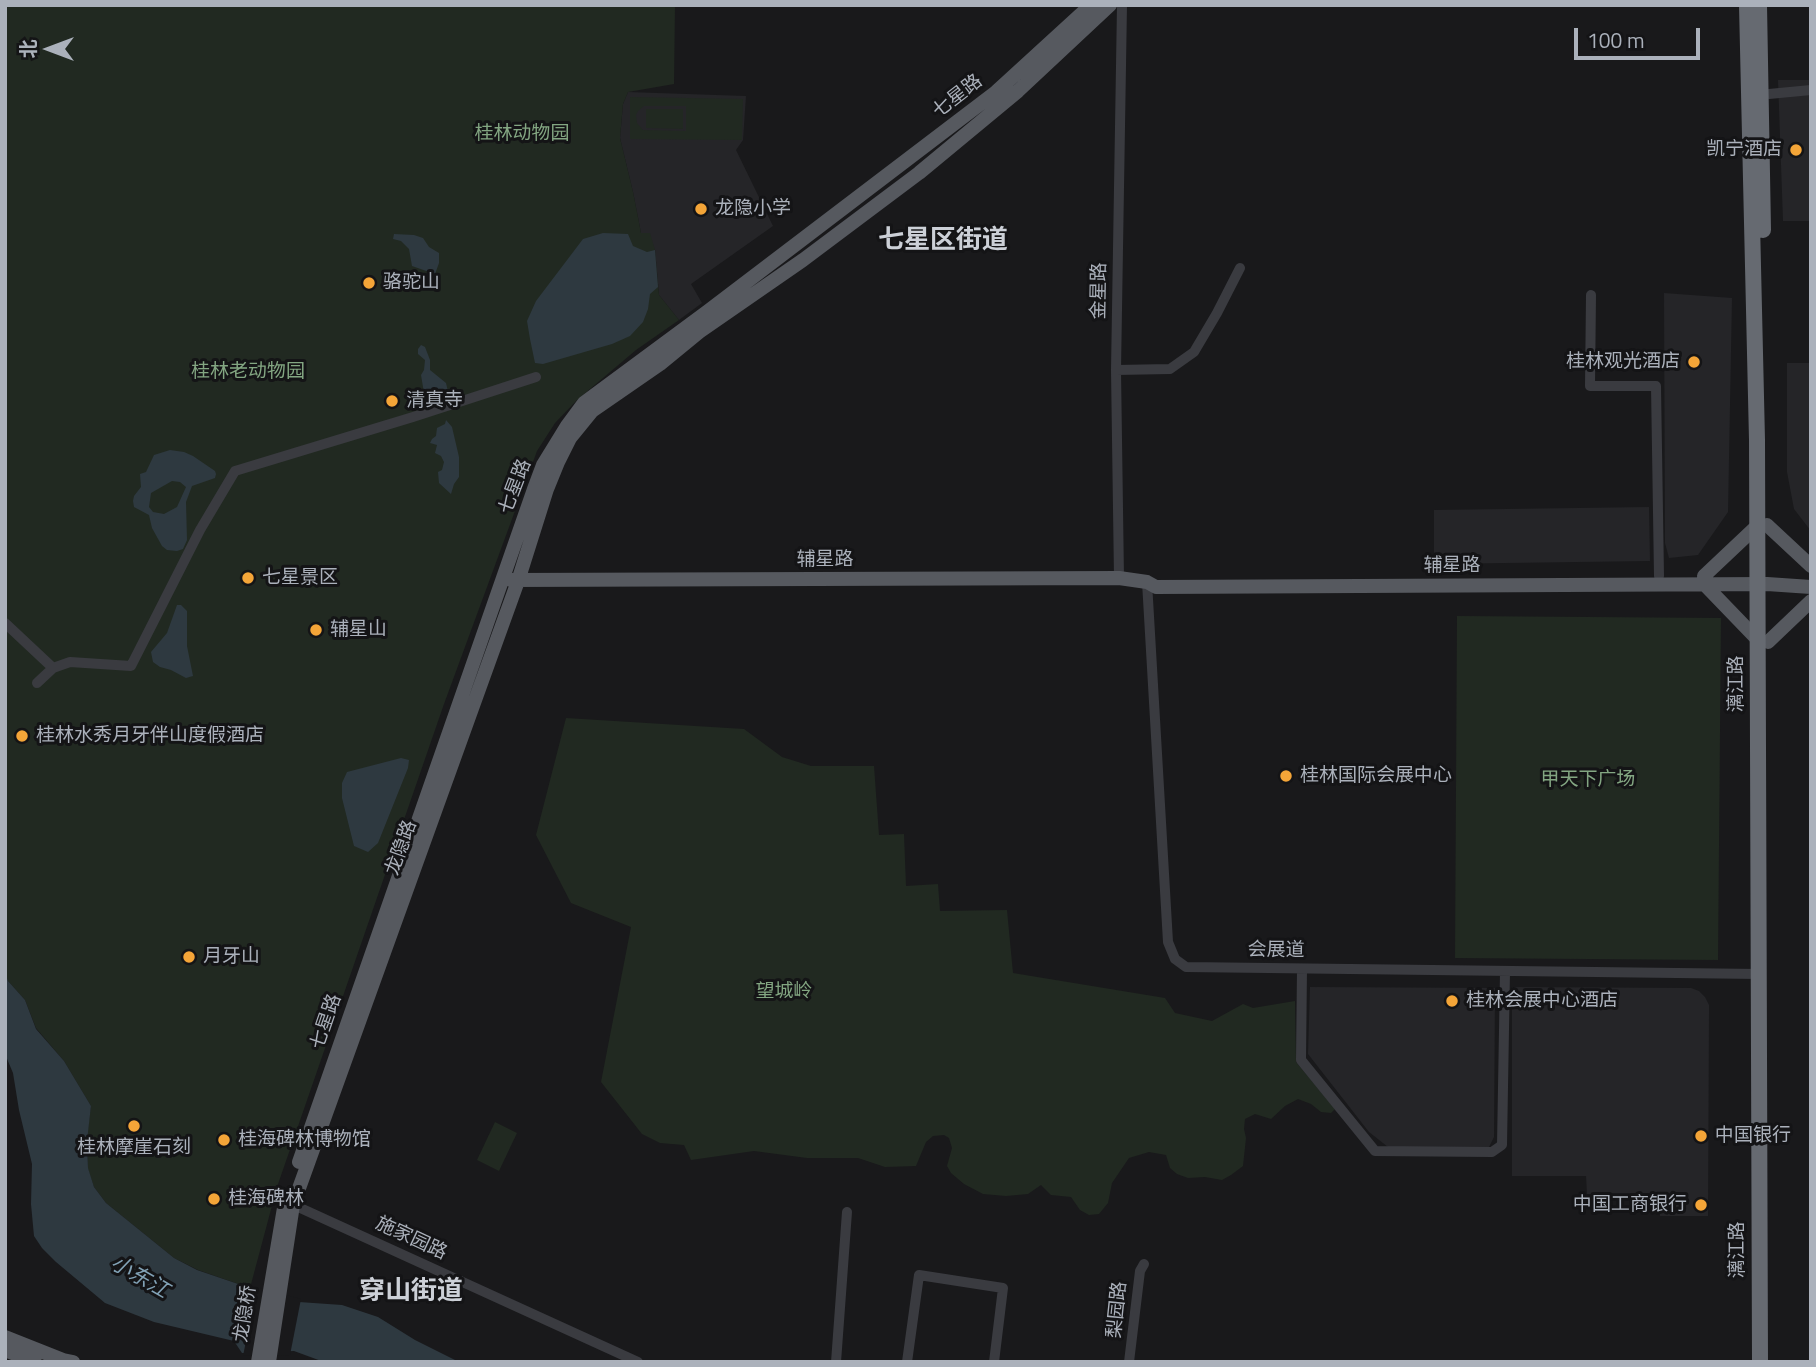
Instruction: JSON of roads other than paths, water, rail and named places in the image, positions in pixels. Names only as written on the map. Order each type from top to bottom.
[{"type":"highway","name":"漓江路","points":[[1747,5],[1757,440],[1762,525]]},
{"type":"highway","name":"漓江路","points":[[1759,5],[1770,1362]]},
{"type":"highway","name":"漓江路","points":[[1760,1362],[1759,974],[1763,641]]},
{"type":"main road","name":"七星路","points":[[289,1203],[543,465],[567,426],[584,403],[996,92],[1091,5]]},
{"type":"main road","name":"七星路","points":[[570,438],[592,411],[919,173],[1018,91],[1110,5]]},
{"type":"main road","name":"龙隐路","points":[[277,1273],[289,1203],[518,581],[547,489],[570,438]]},
{"type":"main road","points":[[1811,566],[1762,525],[1704,580],[1763,641],[1811,601]]},
{"type":"main road","name":"辅星路","points":[[1147,582],[1158,577],[1659,576],[1704,580]]},
{"type":"main road","name":"辅星路","points":[[503,580],[1119,578],[1147,582],[1156,587],[1763,580]]},
{"type":"main road","points":[[1763,580],[1811,578]]},
{"type":"main road","points":[[1763,580],[1811,587]]},
{"type":"main road","name":"龙隐桥","points":[[258,1362],[277,1273]]},
{"type":"main road","name":"龙隐桥","points":[[269,1362],[277,1273]]},
{"type":"main road","points":[[5,1336],[73,1362]]},
{"type":"main road","points":[[10,1355],[34,1362]]},
{"type":"street","name":"金星路","points":[[1119,578],[1116,370],[1122,5]]},
{"type":"street","points":[[1769,94],[1811,90]]},
{"type":"street","points":[[1116,370],[1170,369],[1194,352],[1240,268]]},
{"type":"street","points":[[1591,295],[1590,386],[1656,386],[1659,576]]},
{"type":"street","points":[[37,683],[53,668],[70,662],[131,666],[200,530],[235,471],[536,377]]},
{"type":"street","name":"会展道","points":[[1147,582],[1168,942],[1175,959],[1186,967],[1759,974]]},
{"type":"street","points":[[5,623],[53,668]]},
{"type":"street","points":[[1302,969],[1301,1060],[1375,1151],[1492,1152],[1502,1145],[1505,972]]},
{"type":"street","name":"施家园路","points":[[289,1203],[638,1362]]},
{"type":"street","points":[[836,1362],[847,1212]]},
{"type":"street","name":"梨园路","points":[[1129,1362],[1140,1271],[1144,1264]]},
{"type":"street","points":[[907,1362],[919,1275],[1003,1287],[994,1362]]},
{"type":"water","points":[[603,233],[628,234],[633,246],[647,252],[655,250],[658,287],[650,294],[643,322],[630,336],[612,344],[543,364],[535,363],[527,321],[536,301],[583,239]]},
{"type":"water","points":[[394,234],[423,238],[429,247],[439,253],[435,274],[412,266],[409,249],[401,241],[393,239]]},
{"type":"water","points":[[421,345],[425,347],[430,360],[430,370],[446,383],[449,396],[441,394],[434,403],[426,405],[421,375],[425,360],[418,354]]},
{"type":"water","points":[[446,420],[452,427],[459,457],[459,477],[451,494],[439,483],[438,472],[442,470],[444,462],[441,456],[435,453],[437,445],[430,443],[436,436],[437,428],[445,424]]},
{"type":"water","points":[[170,450],[184,452],[216,474],[215,478],[192,486],[186,502],[187,540],[183,549],[177,551],[167,550],[162,546],[152,528],[149,515],[134,507],[134,496],[141,487],[140,474],[146,472],[154,455]],"holes":[[[172,481],[180,482],[186,487],[177,507],[164,514],[153,512],[149,507],[151,493]]]},
{"type":"water","points":[[177,605],[187,611],[187,646],[193,676],[186,678],[153,662],[151,652],[167,633]]},
{"type":"water","points":[[401,758],[409,760],[408,768],[378,843],[368,852],[354,846],[342,798],[342,783],[347,772]]},
{"type":"water","name":"小东江","points":[[5,972],[8,981],[25,1000],[36,1029],[64,1061],[91,1106],[87,1141],[88,1168],[94,1187],[106,1203],[174,1258],[197,1270],[299,1302],[342,1305],[378,1317],[415,1340],[459,1362],[324,1362],[294,1351],[242,1353],[234,1341],[154,1322],[105,1303],[56,1262],[34,1236],[31,1204],[32,1164],[13,1073],[5,1054]]},
{"type":"place","name":"凯宁酒店","points":[[1796,150]]},
{"type":"place","name":"龙隐小学","points":[[701,209]]},
{"type":"place","name":"骆驼山","points":[[369,283]]},
{"type":"place","name":"桂林观光酒店","points":[[1694,362]]},
{"type":"place","name":"清真寺","points":[[392,401]]},
{"type":"place","name":"七星景区","points":[[248,578]]},
{"type":"place","name":"辅星山","points":[[316,630]]},
{"type":"place","name":"桂林水秀月牙伴山度假酒店","points":[[22,736]]},
{"type":"place","name":"桂林国际会展中心","points":[[1286,776]]},
{"type":"place","name":"月牙山","points":[[189,957]]},
{"type":"place","name":"桂林会展中心酒店","points":[[1452,1001]]},
{"type":"place","name":"桂林摩崖石刻","points":[[134,1126]]},
{"type":"place","name":"中国银行","points":[[1701,1136]]},
{"type":"place","name":"桂海碑林博物馆","points":[[224,1140]]},
{"type":"place","name":"桂海碑林","points":[[214,1199]]},
{"type":"place","name":"中国工商银行","points":[[1701,1205]]},
{"type":"district","name":"七星区街道","points":[[943,242]]},
{"type":"district","name":"穿山街道","points":[[411,1293]]},
{"type":"park label","name":"桂林动物园","points":[[522,134]]},
{"type":"park label","name":"桂林老动物园","points":[[248,372]]},
{"type":"park label","name":"甲天下广场","points":[[1588,780]]},
{"type":"park label","name":"望城岭","points":[[784,992]]}]
